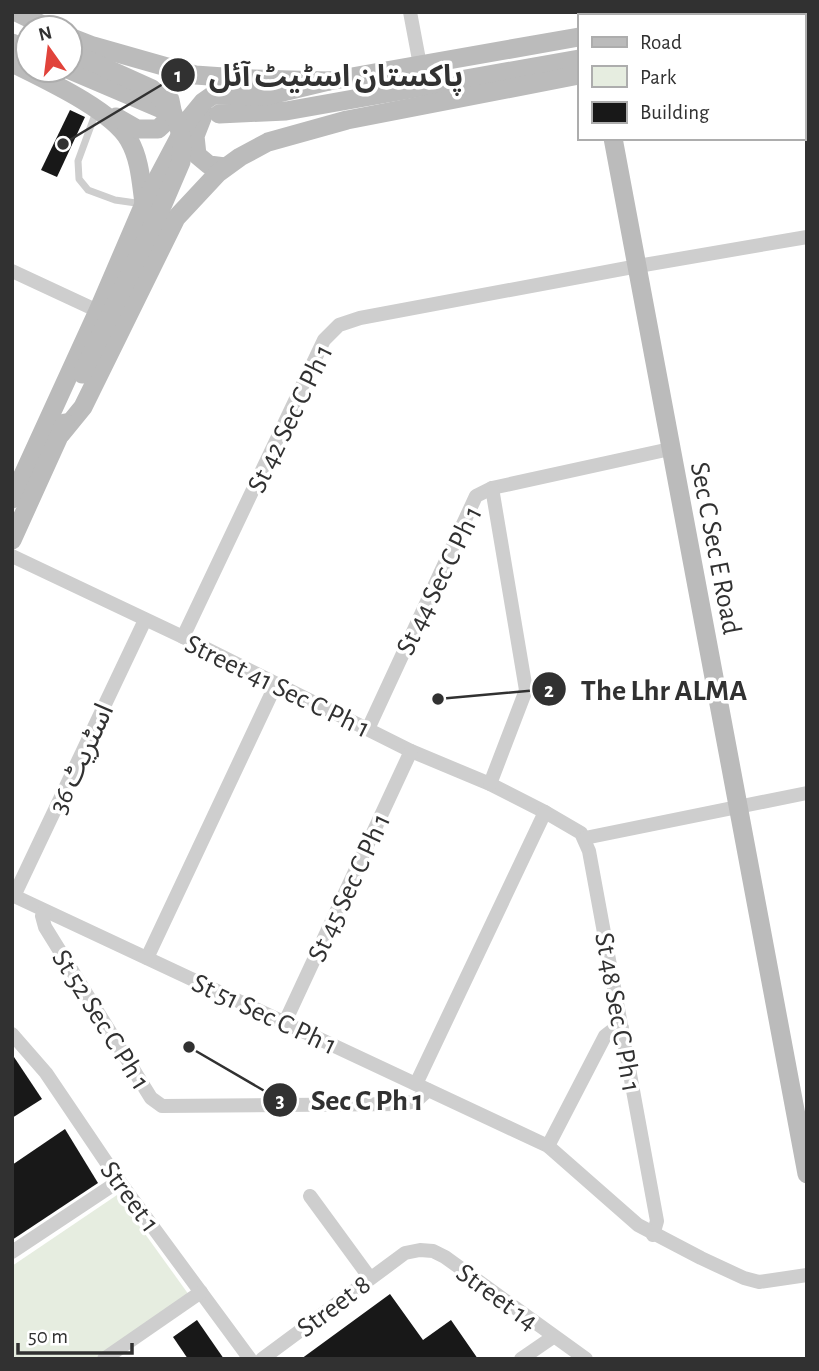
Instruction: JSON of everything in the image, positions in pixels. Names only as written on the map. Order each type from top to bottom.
[{"type":"main road","points":[[225,167],[205,163],[195,149],[195,136],[205,112],[211,108],[213,95],[266,96],[329,80],[578,37]]},
{"type":"main road","points":[[84,42],[195,75],[329,80]]},
{"type":"main road","points":[[12,63],[137,129],[153,130],[164,126],[173,112],[169,97],[155,82],[114,62],[93,46]]},
{"type":"main road","points":[[12,540],[61,434],[82,374],[181,162],[182,144],[178,123],[169,107],[152,89],[84,58]]},
{"type":"main road","points":[[61,434],[83,407],[176,218],[225,167],[262,145],[301,131],[578,71]]},
{"type":"main road","points":[[12,499],[144,204],[189,119],[211,108],[248,114],[298,110],[578,71]]},
{"type":"main road","points":[[84,76],[164,110]]},
{"type":"main road","points":[[97,109],[120,129],[131,144],[141,178],[144,204]]},
{"type":"main road","name":"Sec C Sec E Road","points":[[613,140],[807,1174]]},
{"type":"street","points":[[410,12],[420,65]]},
{"type":"street","name":"St 42 Sec C Ph 1","points":[[183,637],[324,341],[339,325],[360,318],[638,265],[807,237]]},
{"type":"street","points":[[12,271],[98,311]]},
{"type":"street","name":"St 44 Sec C Ph 1","points":[[368,729],[476,496],[492,488],[670,450]]},
{"type":"street","points":[[490,784],[526,690],[492,488]]},
{"type":"street","name":"Street 41 Sec C Ph 1","points":[[12,556],[183,637],[411,751],[490,784],[545,812]]},
{"type":"street","name":"اسٹریٹ 36","points":[[13,896],[145,620]]},
{"type":"street","points":[[147,958],[276,684]]},
{"type":"street","name":"St 45 Sec C Ph 1","points":[[285,1022],[411,751]]},
{"type":"street","points":[[422,1087],[545,812],[576,829],[585,838],[807,793]]},
{"type":"street","name":"St 48 Sec C Ph 1","points":[[585,838],[657,1221],[653,1235]]},
{"type":"street","name":"St 51 Sec C Ph 1","points":[[13,896],[548,1146],[653,1235],[752,1280],[773,1281],[807,1275]]},
{"type":"street","name":"St 52 Sec C Ph 1","points":[[44,911],[42,916],[45,927],[150,1098],[162,1106],[403,1104],[416,1101],[422,1087]]},
{"type":"street","points":[[548,1146],[606,1036],[614,1029],[622,1028]]},
{"type":"street","name":"Street 1","points":[[12,1034],[46,1073],[119,1181],[250,1359]]},
{"type":"street","points":[[12,1252],[119,1181]]},
{"type":"street","points":[[310,1196],[370,1278]]},
{"type":"street","name":"Street 14","points":[[405,1253],[433,1251],[445,1257],[586,1359]]},
{"type":"street","name":"Street 8","points":[[262,1359],[405,1253]]},
{"type":"street","points":[[104,1359],[201,1292]]},
{"type":"street","points":[[521,1359],[553,1337]]},
{"type":"lane","points":[[97,109],[78,161],[79,179],[88,190],[115,200],[144,204]]},
{"type":"green space","points":[[117,1195],[189,1295],[97,1359],[12,1359],[12,1266]]},
{"type":"building","points":[[70,110],[85,117],[57,177],[41,170]]},
{"type":"building","points":[[12,1054],[42,1099],[12,1118]]},
{"type":"building","points":[[65,1129],[98,1183],[12,1240],[12,1165]]},
{"type":"building","points":[[390,1294],[423,1340],[451,1320],[478,1359],[301,1359]]},
{"type":"building","points":[[197,1320],[224,1359],[188,1359],[173,1337]]},
{"type":"place","name":"پاکستان اسٹیٹ آئل","points":[[63,144]]},
{"type":"place","name":"The Lhr ALMA","points":[[438,699]]},
{"type":"place","name":"Sec C Ph 1","points":[[189,1047]]}]
